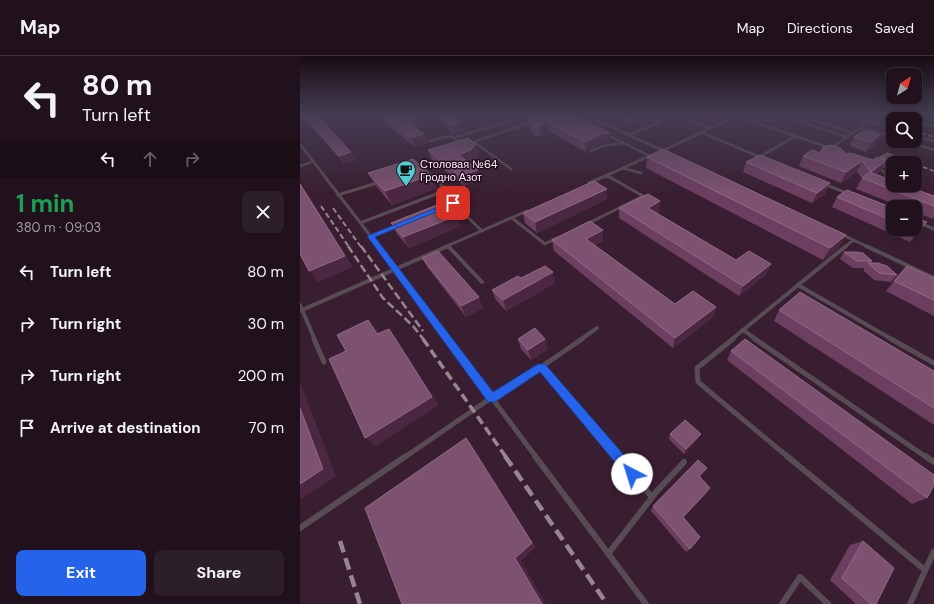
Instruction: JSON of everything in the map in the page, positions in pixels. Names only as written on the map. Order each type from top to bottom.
[{"type":"lane","points":[[457,141],[464,145]]},
{"type":"lane","points":[[457,147],[478,141]]},
{"type":"lane","points":[[618,141],[650,156]]},
{"type":"lane","points":[[640,141],[669,154]]},
{"type":"lane","points":[[586,184],[687,141]]},
{"type":"lane","points":[[719,141],[766,160]]},
{"type":"lane","points":[[759,157],[788,141]]},
{"type":"lane","points":[[809,141],[838,151]]},
{"type":"lane","points":[[831,148],[842,141]]},
{"type":"lane","points":[[474,142],[491,156],[512,169]]},
{"type":"lane","points":[[591,151],[603,146],[623,143]]},
{"type":"lane","points":[[300,145],[396,269],[646,604]]},
{"type":"lane","points":[[922,146],[934,150]]},
{"type":"lane","points":[[300,166],[312,162]]},
{"type":"lane","points":[[872,165],[886,174]]},
{"type":"lane","points":[[622,168],[641,173]]},
{"type":"lane","points":[[360,223],[444,191],[445,188],[427,173]]},
{"type":"lane","points":[[580,227],[643,196],[606,176]]},
{"type":"lane","points":[[338,195],[381,181]]},
{"type":"lane","points":[[822,183],[851,195]]},
{"type":"lane","points":[[439,209],[453,203],[482,231]]},
{"type":"lane","points":[[324,362],[301,309],[396,269],[533,208]]},
{"type":"lane","points":[[512,218],[546,244],[559,237]]},
{"type":"lane","points":[[370,236],[402,224]]},
{"type":"lane","points":[[922,224],[934,229]]},
{"type":"lane","points":[[839,233],[934,278]]},
{"type":"lane","points":[[853,240],[697,368],[698,382],[925,570]]},
{"type":"lane","points":[[448,246],[482,282]]},
{"type":"lane","points":[[798,285],[934,363]]},
{"type":"lane","points":[[300,528],[597,328]]},
{"type":"lane","points":[[743,330],[934,462]]},
{"type":"lane","points":[[541,366],[652,497]]},
{"type":"lane","points":[[608,554],[652,497],[684,462]]},
{"type":"lane","points":[[910,604],[934,551]]},
{"type":"lane","points":[[782,604],[800,577],[828,604]]},
{"type":"shaded area","points":[[300,141],[886,141],[886,148],[922,148],[922,141],[934,141],[934,604],[300,604]]},
{"type":"building","points":[[326,141],[340,141],[351,152],[339,156]]},
{"type":"building","points":[[459,141],[471,141],[476,144],[472,149],[459,155],[478,170],[460,176],[428,150]]},
{"type":"building","points":[[831,145],[840,148],[847,154],[850,153],[873,160],[878,157],[886,161],[871,172],[862,161],[846,172],[803,156],[812,150],[820,153],[823,147]]},
{"type":"building","points":[[663,149],[846,235],[830,248],[647,157]]},
{"type":"building","points":[[887,153],[896,156],[886,156],[886,161],[880,157]]},
{"type":"building","points":[[760,155],[830,183],[817,193],[746,162]]},
{"type":"building","points":[[413,159],[431,175],[385,191],[368,173]]},
{"type":"building","points":[[870,172],[886,178],[886,187],[862,178]]},
{"type":"building","points":[[594,181],[607,189],[535,222],[523,213]]},
{"type":"building","points":[[300,184],[345,256],[309,271],[300,254]]},
{"type":"building","points":[[847,190],[886,205],[886,218],[837,197]]},
{"type":"building","points":[[898,192],[922,192],[934,196],[934,206],[922,200]]},
{"type":"building","points":[[648,194],[660,201],[648,208],[736,260],[749,251],[771,264],[743,286],[619,208]]},
{"type":"building","points":[[442,203],[456,216],[403,237],[391,223]]},
{"type":"building","points":[[922,220],[927,222],[922,227]]},
{"type":"building","points":[[590,221],[603,230],[586,239],[675,304],[693,291],[716,307],[675,338],[552,240]]},
{"type":"building","points":[[438,251],[479,297],[461,306],[422,258]]},
{"type":"building","points":[[844,252],[863,253],[872,261],[857,261]]},
{"type":"building","points":[[868,263],[878,263],[887,266],[897,275],[879,273]]},
{"type":"building","points":[[545,266],[553,272],[503,300],[492,290],[518,276],[521,278]]},
{"type":"building","points":[[907,266],[934,278],[934,300],[894,281]]},
{"type":"building","points":[[800,292],[934,371],[934,408],[779,310]]},
{"type":"building","points":[[368,320],[377,334],[389,329],[432,397],[365,438],[329,359],[346,351],[337,335]]},
{"type":"building","points":[[535,328],[545,339],[528,350],[518,339]]},
{"type":"building","points":[[745,339],[934,475],[934,485],[927,498],[731,351]]},
{"type":"building","points":[[300,408],[323,469],[300,484]]},
{"type":"building","points":[[685,420],[701,434],[686,449],[670,434]]},
{"type":"building","points":[[466,438],[532,543],[515,558],[542,604],[402,604],[365,508]]},
{"type":"building","points":[[698,460],[707,468],[699,476],[710,488],[683,517],[700,537],[690,549],[653,506]]},
{"type":"building","points":[[863,541],[894,568],[876,604],[871,604],[842,578]]},
{"type":"railway","points":[[923,167],[934,171]]},
{"type":"railway","points":[[321,206],[349,247]]},
{"type":"railway","points":[[333,208],[361,247]]},
{"type":"railway","points":[[348,246],[383,298],[413,326],[424,340]]},
{"type":"railway","points":[[361,246],[423,331]]},
{"type":"railway","points":[[423,339],[506,457]]},
{"type":"railway","points":[[505,456],[607,604]]},
{"type":"railway","points":[[340,541],[360,604]]},
{"type":"place","name":"Столовая №64 Гродно Азот","points":[[406,187]]},
{"type":"route","points":[[453,203],[370,236],[491,398],[541,366],[632,474]]}]
